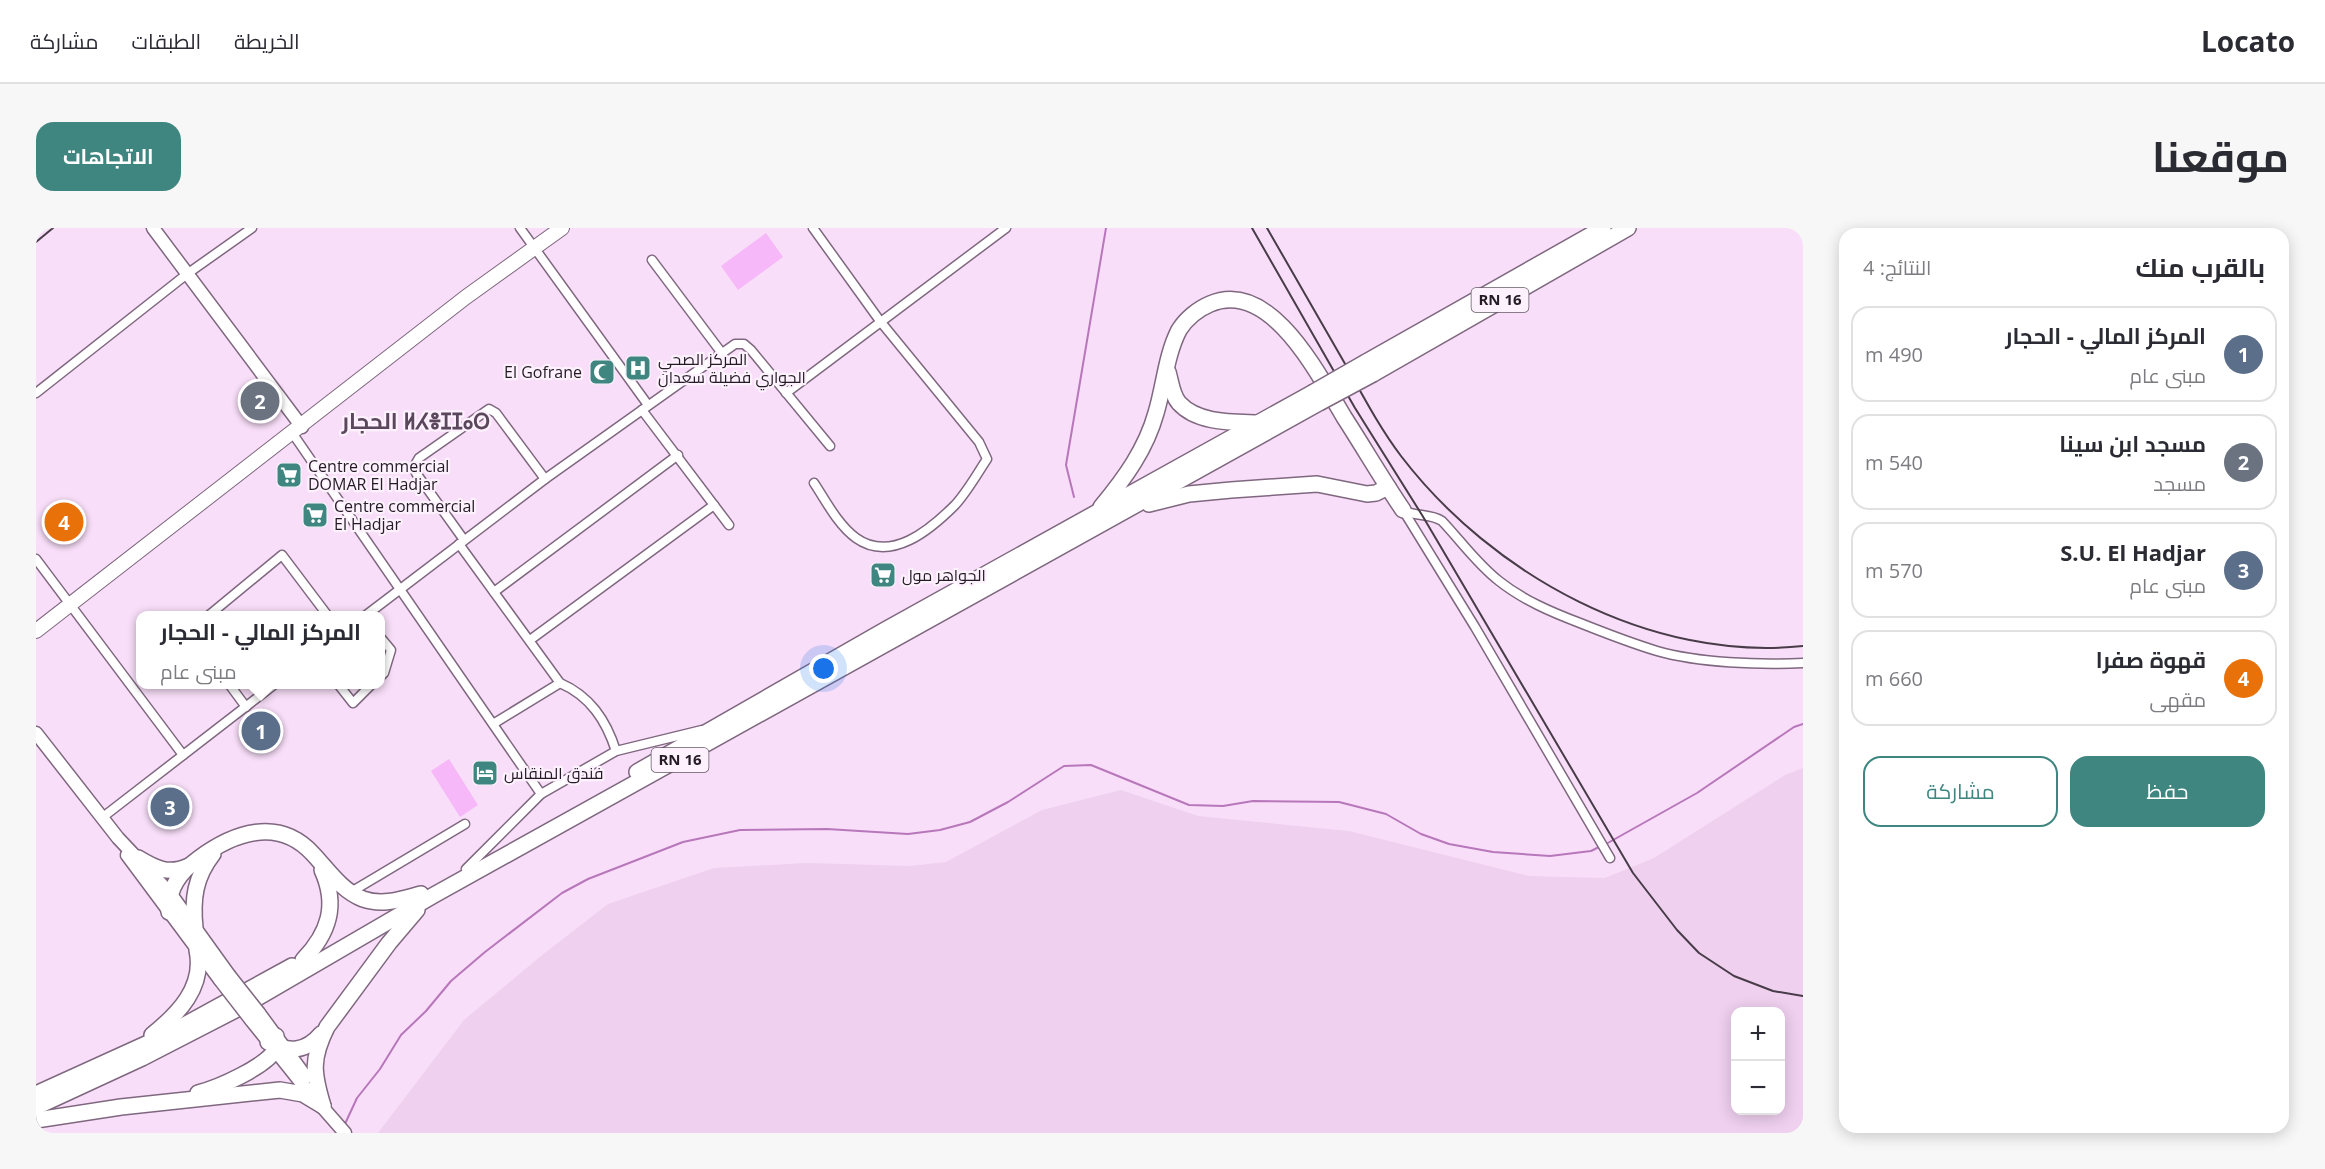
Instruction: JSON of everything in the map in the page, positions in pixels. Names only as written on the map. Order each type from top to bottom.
[{"type":"highway","name":"RN 16","points":[[1370,368],[1582,235],[1603,228]]},
{"type":"highway","name":"RN 16","points":[[36,1094],[168,1034],[428,895],[1129,509],[1316,398],[1628,228]]},
{"type":"highway","points":[[1095,514],[1116,490],[1146,443],[1180,330],[1189,318],[1202,308],[1221,299],[1241,301],[1261,310],[1273,318],[1299,345],[1402,510]]},
{"type":"highway","points":[[1168,369],[1179,403],[1190,411],[1205,418],[1259,423]]},
{"type":"highway","name":"RN 16","points":[[36,1107],[123,1068],[244,1005],[428,895],[466,869],[1259,423],[1316,398]]},
{"type":"highway","points":[[1129,509],[1189,494],[1231,490],[1317,484],[1367,494],[1376,493],[1388,487]]},
{"type":"highway","points":[[138,858],[165,871],[176,871],[189,866],[243,834],[272,832],[298,842],[351,892],[368,900],[382,902],[428,895]]},
{"type":"highway","points":[[195,928],[196,886],[202,869],[218,847]]},
{"type":"highway","points":[[303,960],[316,946],[325,931],[330,910],[331,895],[319,861]]},
{"type":"highway","points":[[169,912],[170,893],[189,866]]},
{"type":"highway","points":[[325,1108],[315,1080],[314,1065],[320,1041],[327,1028],[398,932],[428,895]]},
{"type":"highway","points":[[135,1050],[167,1023],[191,993],[198,976],[197,950]]},
{"type":"highway","points":[[157,1103],[214,1088],[257,1065],[277,1045],[295,1050],[310,1045],[327,1028]]},
{"type":"highway","points":[[36,1120],[157,1103],[280,1090],[303,1094],[325,1108]]},
{"type":"main road","points":[[153,228],[297,430]]},
{"type":"main road","points":[[36,631],[466,297],[562,228]]},
{"type":"main road","points":[[36,733],[103,817],[133,864],[197,950],[224,977]]},
{"type":"main road","points":[[118,838],[170,893],[195,928],[224,977],[313,1087],[325,1108],[345,1133]]},
{"type":"street","points":[[36,393],[187,274],[252,228]]},
{"type":"street","points":[[519,228],[729,525]]},
{"type":"street","points":[[813,228],[880,321],[961,418],[979,442],[987,459],[956,504],[916,538],[890,548],[867,545],[854,537],[814,483]]},
{"type":"street","points":[[786,393],[1006,228]]},
{"type":"street","points":[[652,260],[721,352]]},
{"type":"street","points":[[370,611],[545,479],[735,344],[748,346],[830,446]]},
{"type":"street","points":[[545,479],[496,413],[489,409],[419,458],[415,465],[416,473],[494,592],[560,683],[574,689],[597,710],[612,737],[616,751]]},
{"type":"street","points":[[297,430],[400,589],[541,794]]},
{"type":"street","points":[[494,592],[678,455]]},
{"type":"street","points":[[530,640],[714,505]]},
{"type":"street","points":[[1402,510],[1436,517],[1442,521],[1483,566],[1512,590],[1548,610],[1604,632],[1659,651],[1692,658],[1776,665],[1803,663]]},
{"type":"street","points":[[1402,510],[1475,627],[1610,858]]},
{"type":"street","points":[[213,611],[282,555],[325,611]]},
{"type":"street","points":[[36,559],[183,755]]},
{"type":"street","points":[[385,643],[391,650],[385,670]]},
{"type":"street","points":[[493,724],[560,683]]},
{"type":"street","points":[[233,689],[246,707]]},
{"type":"street","points":[[103,817],[269,689]]},
{"type":"street","points":[[342,689],[353,703],[367,689]]},
{"type":"street","points":[[466,869],[541,794],[616,751],[661,738],[717,727]]},
{"type":"street","points":[[351,892],[465,824]]},
{"type":"shaded area","points":[[766,233],[783,257],[738,290],[721,266]]},
{"type":"shaded area","points":[[449,759],[478,805],[460,817],[431,771]]},
{"type":"shaded area","points":[[1803,768],[1803,1133],[378,1133],[464,1020],[541,956],[608,904],[714,868],[807,863],[910,866],[946,862],[1042,810],[1121,790],[1198,816],[1349,831],[1529,876],[1605,878],[1654,858],[1785,775]]},
{"type":"waterway","points":[[1074,497],[1066,465],[1106,228]]},
{"type":"waterway","points":[[1606,844],[1697,793],[1794,727],[1803,724]]},
{"type":"waterway","points":[[344,1126],[357,1098],[380,1069],[401,1035],[426,1011],[451,981],[485,952],[562,893],[588,879],[683,842],[740,830],[827,829],[908,834],[940,830],[970,822],[1008,802],[1064,766],[1091,765],[1189,805],[1223,806],[1253,801],[1339,802],[1386,814],[1421,834],[1449,844],[1493,852],[1550,856],[1591,851],[1601,846]]},
{"type":"railway","points":[[36,242],[53,228]]},
{"type":"railway","points":[[1252,228],[1355,408],[1422,515],[1633,873],[1677,930],[1699,953],[1734,976],[1773,991],[1803,996]]},
{"type":"railway","points":[[1267,228],[1393,445],[1438,499],[1481,538],[1528,573],[1579,602],[1633,624],[1688,640],[1746,647],[1803,646]]},
{"type":"place","name":"المركز الصحي الجواري فضيلة سعدان","points":[[638,368]]},
{"type":"place","name":"El Gofrane","points":[[602,372]]},
{"type":"place","name":"مسجد ابن سينا","points":[[260,401]]},
{"type":"place","name":"Centre commercial DOMAR El Hadjar","points":[[289,475]]},
{"type":"place","name":"Centre commercial El Hadjar","points":[[315,515]]},
{"type":"place","name":"قهوة صفرا","points":[[64,522]]},
{"type":"place","name":"الجواهر مول","points":[[883,575]]},
{"type":"place","name":"المركز المالي - الحجار","points":[[261,731]]},
{"type":"place","name":"فندق المنقاس","points":[[485,773]]},
{"type":"place","name":"S.U. El Hadjar","points":[[170,807]]},
{"type":"district","name":"الحجار ⵍⵃⴻⵊⵊⴰⵔ","points":[[416,421]]}]
